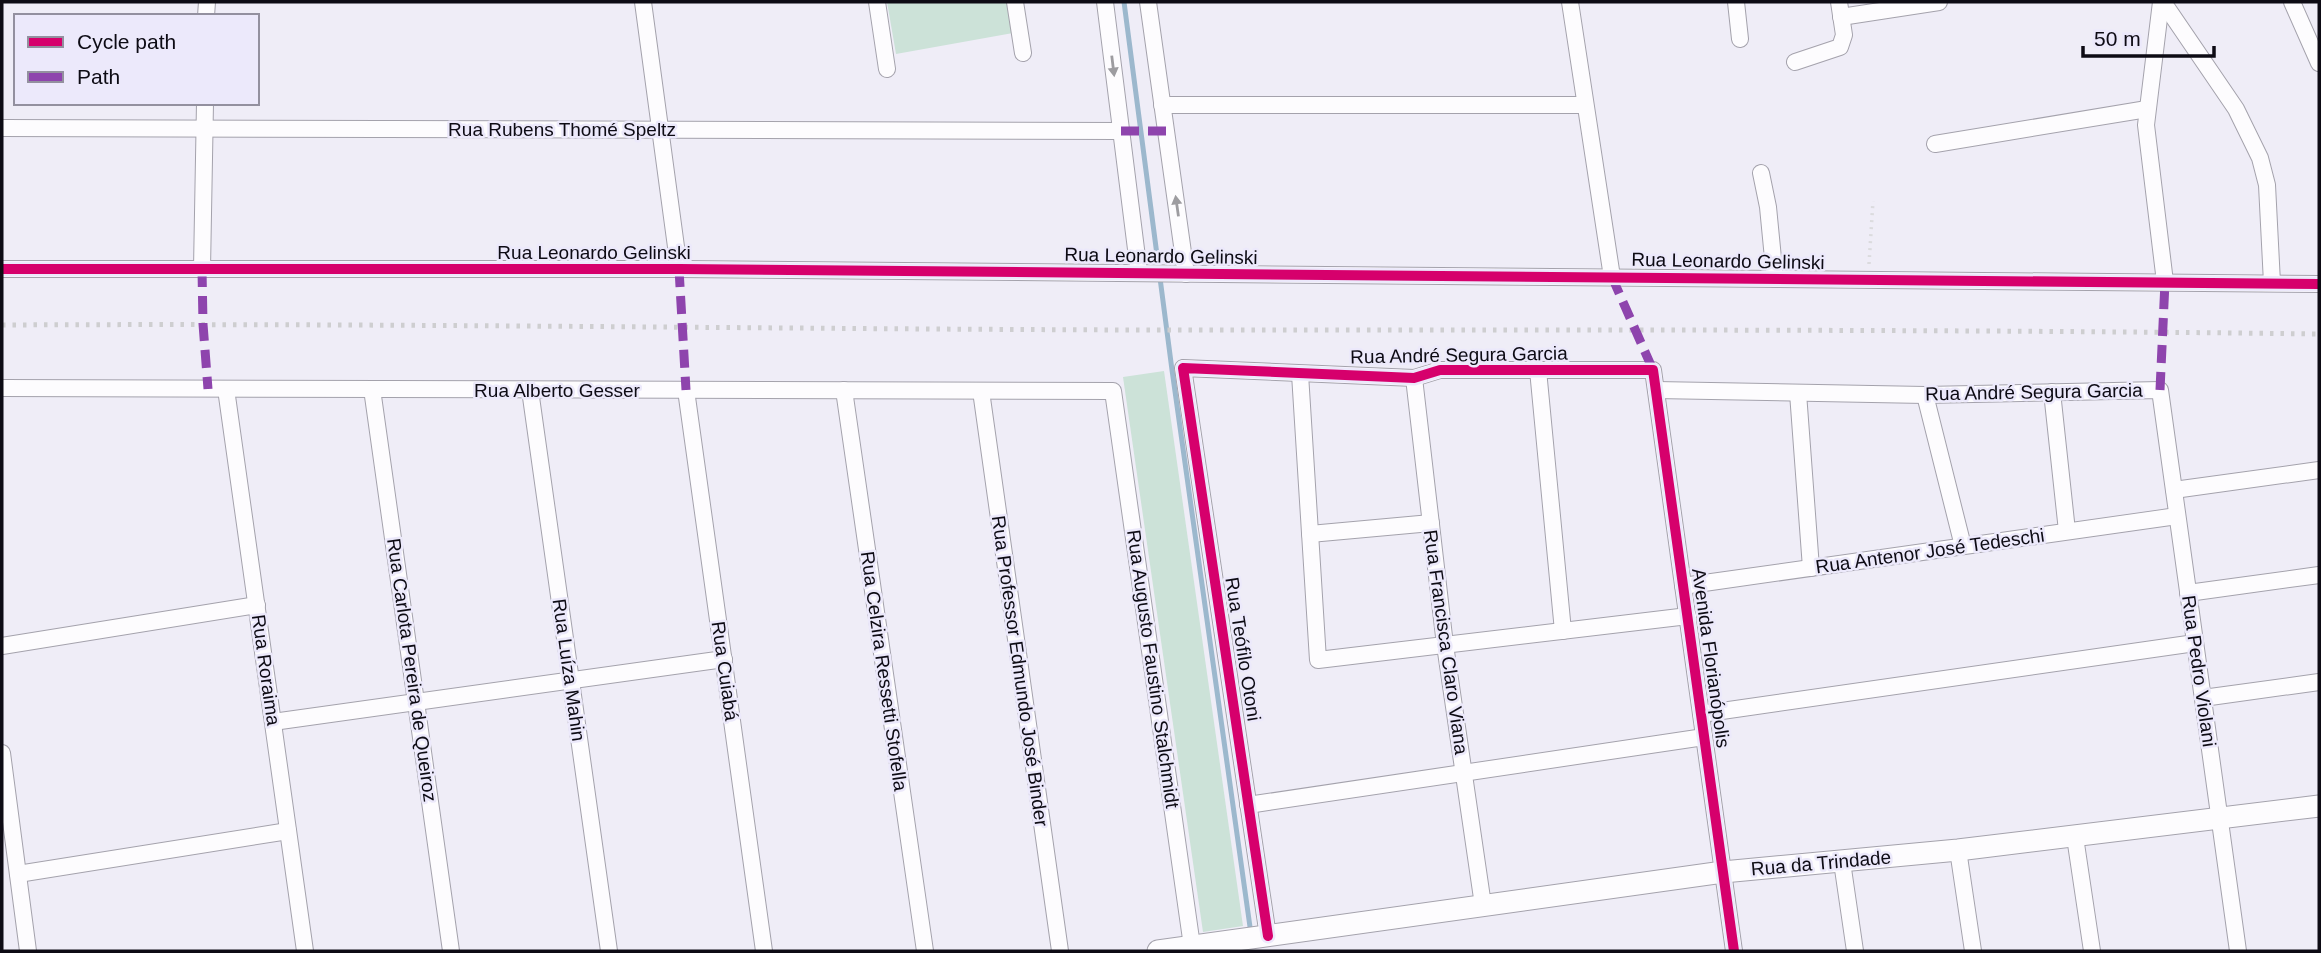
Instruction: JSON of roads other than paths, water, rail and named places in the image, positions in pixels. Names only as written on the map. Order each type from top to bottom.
[{"type":"main road","name":"Rua da Trindade","points":[[1158,951],[1272,941],[1483,905],[1723,872],[1958,850],[2319,806]]},
{"type":"street","points":[[643,2],[679,269]]},
{"type":"street","points":[[877,2],[887,69]]},
{"type":"street","points":[[1015,2],[1023,53]]},
{"type":"street","points":[[1105,2],[1121,131],[1145,274]]},
{"type":"street","points":[[1148,2],[1182,274]]},
{"type":"street","points":[[1570,2],[1612,278]]},
{"type":"street","points":[[1735,2],[1740,39]]},
{"type":"street","points":[[1795,62],[1840,47],[1844,35],[1840,9],[1939,2]]},
{"type":"street","points":[[2162,2],[2147,109],[2147,141],[2165,282]]},
{"type":"street","points":[[2162,2],[2231,101],[2260,158],[2267,185],[2272,283]]},
{"type":"street","points":[[2292,2],[2319,63]]},
{"type":"street","points":[[202,269],[205,105]]},
{"type":"street","points":[[1162,105],[1585,105]]},
{"type":"street","points":[[1934,144],[2147,109]]},
{"type":"street","name":"Rua Rubens Thomé Speltz","points":[[2,128],[1121,131]]},
{"type":"street","points":[[1761,173],[1768,207],[1775,279]]},
{"type":"street","name":"Rua Leonardo Gelinski","points":[[2,269],[679,269],[2319,284]]},
{"type":"street","name":"Rua André Segura Garcia","points":[[1183,368],[1414,378],[1440,370],[1653,369]]},
{"type":"street","name":"Rua Teófilo Otoni","points":[[1183,368],[1248,804],[1272,941]]},
{"type":"street","name":"Avenida Florianópolis","points":[[1653,369],[1734,951]]},
{"type":"street","points":[[1538,370],[1563,631]]},
{"type":"street","points":[[1300,374],[1318,660],[1688,616]]},
{"type":"street","name":"Rua Francisca Claro Viana","points":[[1414,378],[1445,645],[1483,905]]},
{"type":"street","name":"Rua Alberto Gesser","points":[[2,388],[1113,391]]},
{"type":"street","name":"Rua Roraima","points":[[226,389],[305,951]]},
{"type":"street","name":"Rua Carlota Pereira de Queiroz","points":[[372,389],[451,951]]},
{"type":"street","name":"Rua Luíza Mahin","points":[[530,390],[608,951]]},
{"type":"street","name":"Rua Cuiabá","points":[[686,390],[764,951]]},
{"type":"street","name":"Rua Celzira Ressetti Stofella","points":[[844,390],[925,951]]},
{"type":"street","name":"Rua André Segura Garcia","points":[[1656,390],[1925,395],[2160,390]]},
{"type":"street","name":"Rua Pedro Violani","points":[[2160,390],[2238,951]]},
{"type":"street","name":"Rua Professor Edmundo José Binder","points":[[981,391],[1060,951]]},
{"type":"street","name":"Rua Augusto Faustino Stalchmidt","points":[[1113,391],[1192,946]]},
{"type":"street","points":[[2052,392],[2067,531]]},
{"type":"street","points":[[1798,393],[1811,568]]},
{"type":"street","points":[[1925,395],[1963,546]]},
{"type":"street","points":[[2174,490],[2319,470]]},
{"type":"street","name":"Rua Antenor José Tedeschi","points":[[1683,586],[2177,516]]},
{"type":"street","points":[[1310,534],[1431,523]]},
{"type":"street","points":[[2188,593],[2319,575]]},
{"type":"street","points":[[2,646],[257,605]]},
{"type":"street","points":[[1701,714],[2195,643]]},
{"type":"street","points":[[273,722],[724,659]]},
{"type":"street","points":[[2203,698],[2319,682]]},
{"type":"street","points":[[1248,804],[1704,737]]},
{"type":"street","points":[[2,753],[29,951]]},
{"type":"street","points":[[18,874],[288,831]]},
{"type":"street","points":[[2075,837],[2092,951]]},
{"type":"street","points":[[1958,850],[1973,951]]},
{"type":"street","points":[[1842,862],[1855,951]]},
{"type":"waterway","points":[[1124,2],[1172,370],[1251,934]]},
{"type":"railway","points":[[2,325],[2319,334]]}]
